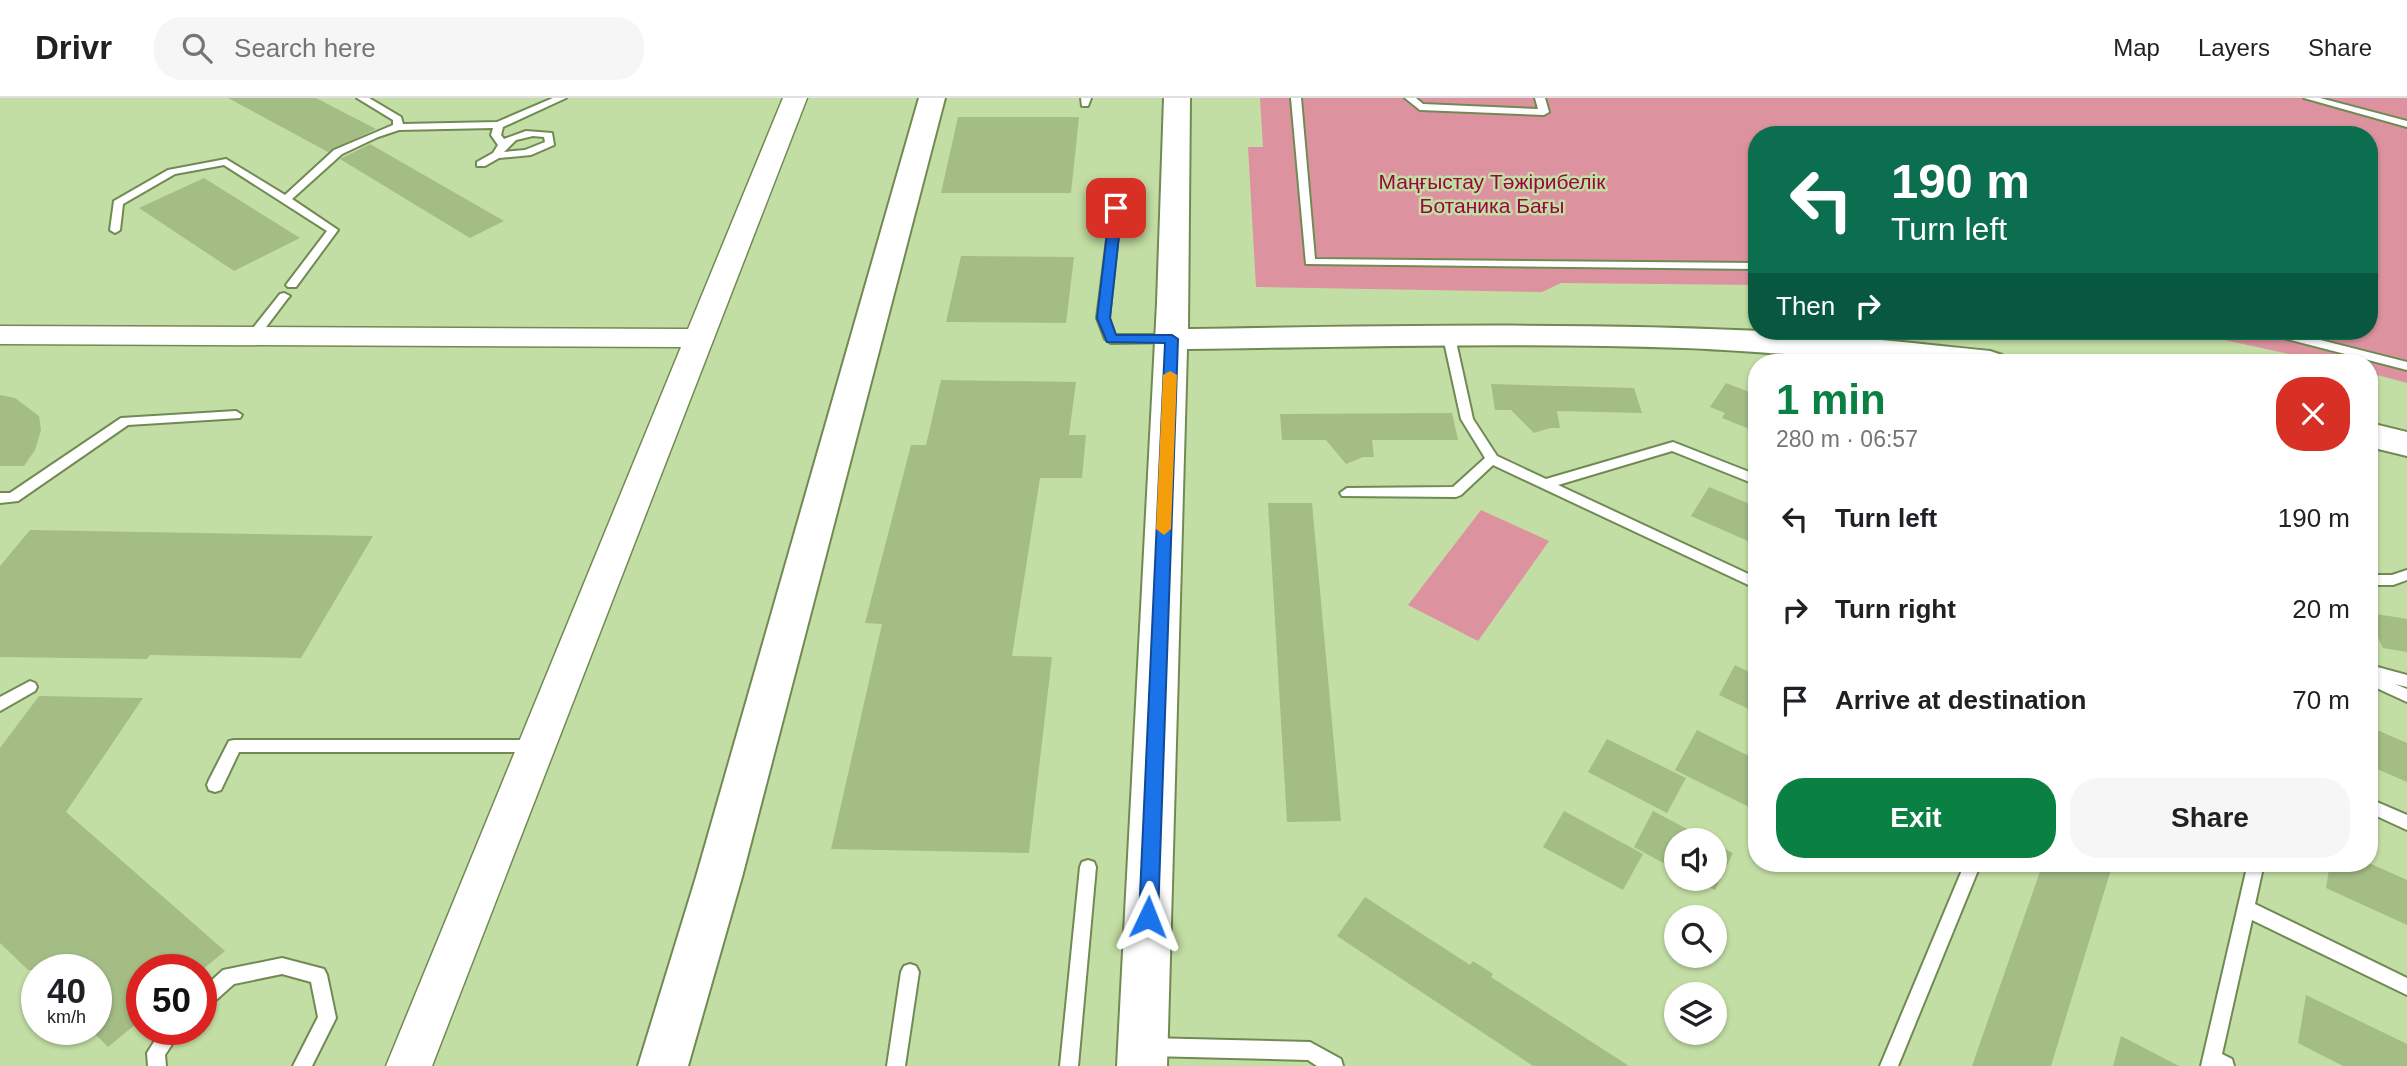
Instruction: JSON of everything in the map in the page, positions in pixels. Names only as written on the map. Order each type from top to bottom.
[{"type":"main road","points":[[663,1066],[726,852],[932,98]]},
{"type":"main road","points":[[1143,1056],[1172,339],[1177,98]]},
{"type":"main road","points":[[1172,339],[1647,337],[1796,352],[1930,354]]},
{"type":"main road","points":[[2378,437],[2407,444]]},
{"type":"street","points":[[409,1066],[795,98]]},
{"type":"street","points":[[0,335],[700,338]]},
{"type":"lane","points":[[362,98],[398,118],[398,127]]},
{"type":"lane","points":[[533,98],[546,105]]},
{"type":"lane","points":[[285,200],[338,152],[398,127],[499,125],[561,98]]},
{"type":"lane","points":[[1296,98],[1310,262],[1748,266]]},
{"type":"lane","points":[[1410,98],[1420,107],[1544,112],[1540,98]]},
{"type":"lane","points":[[2309,98],[2407,124]]},
{"type":"lane","points":[[499,125],[496,135],[502,143]]},
{"type":"lane","points":[[481,164],[497,155],[527,153],[550,143],[549,135],[532,131],[502,143],[497,155]]},
{"type":"lane","points":[[115,230],[118,203],[172,172],[226,162],[333,230],[292,285]]},
{"type":"lane","points":[[1116,208],[1103,318],[1111,339],[1172,339]]},
{"type":"lane","points":[[253,336],[284,296]]},
{"type":"lane","points":[[1449,337],[1467,419],[1492,459],[1748,580]]},
{"type":"lane","points":[[2307,340],[2361,354]]},
{"type":"lane","points":[[2378,358],[2407,366]]},
{"type":"lane","points":[[0,498],[13,498],[125,421],[236,415]]},
{"type":"lane","points":[[1545,484],[1673,446],[1748,476]]},
{"type":"lane","points":[[1347,493],[1456,492],[1492,459]]},
{"type":"lane","points":[[2378,580],[2393,580],[2407,575]]},
{"type":"lane","points":[[2378,673],[2407,681]]},
{"type":"lane","points":[[2378,683],[2407,696]]},
{"type":"lane","points":[[0,705],[30,687]]},
{"type":"lane","points":[[215,785],[234,747],[537,746]]},
{"type":"lane","points":[[2378,809],[2407,822]]},
{"type":"lane","points":[[1069,1066],[1088,867]]},
{"type":"lane","points":[[1889,1066],[1969,872]]},
{"type":"lane","points":[[2215,1063],[2254,872]]},
{"type":"lane","points":[[2245,908],[2407,987]]},
{"type":"lane","points":[[217,987],[229,976],[282,966],[318,975],[327,1018],[302,1066]]},
{"type":"lane","points":[[896,1066],[910,972]]},
{"type":"lane","points":[[157,1066],[156,1053],[162,1045]]},
{"type":"lane","points":[[1143,1056],[1310,1051],[1334,1066]]},
{"type":"green space","name":"Маңғыстау Тәжірибелік Ботаника Бағы","points":[[1260,98],[2407,98],[2407,383],[2378,375],[2378,354],[2289,354],[2225,340],[2378,340],[2378,126],[1748,126],[1748,285],[1561,283],[1542,292],[1256,287],[1248,147],[1263,147]]},
{"type":"green space","points":[[1481,510],[1549,541],[1478,641],[1408,605]]},
{"type":"building","points":[[228,98],[316,98],[376,129],[328,152]]},
{"type":"building","points":[[958,117],[1079,117],[1071,193],[941,193]]},
{"type":"building","points":[[370,144],[504,221],[470,238],[340,159]]},
{"type":"building","points":[[204,178],[300,238],[234,271],[139,208]]},
{"type":"building","points":[[961,256],[1074,257],[1066,323],[946,322]]},
{"type":"building","points":[[941,380],[1076,382],[1069,435],[1086,435],[1082,478],[1040,478],[1012,656],[1052,657],[1029,853],[831,849],[882,624],[865,623],[911,445],[926,445]]},
{"type":"building","points":[[1726,383],[1748,392],[1748,428],[1722,418],[1725,413],[1710,407]]},
{"type":"building","points":[[1491,384],[1634,388],[1642,413],[1557,411],[1560,428],[1534,433],[1511,410],[1495,410]]},
{"type":"building","points":[[0,395],[15,398],[39,416],[41,430],[35,450],[24,466],[0,466]]},
{"type":"building","points":[[1452,413],[1458,440],[1372,440],[1374,457],[1363,457],[1346,464],[1326,440],[1282,440],[1280,414]]},
{"type":"building","points":[[1709,487],[1748,503],[1748,541],[1691,516]]},
{"type":"building","points":[[1268,503],[1312,503],[1341,821],[1287,822]]},
{"type":"building","points":[[30,530],[373,536],[301,658],[150,655],[147,659],[0,657],[0,566]]},
{"type":"building","points":[[2378,614],[2407,619],[2407,652],[2383,648],[2378,638]]},
{"type":"building","points":[[1735,665],[1748,672],[1748,709],[1719,695]]},
{"type":"building","points":[[39,696],[143,698],[66,812],[225,951],[217,958],[217,954],[126,954],[126,1032],[112,1044],[112,954],[21,954],[21,963],[0,943],[0,748]]},
{"type":"building","points":[[1697,730],[1748,756],[1748,806],[1675,770]]},
{"type":"building","points":[[2378,730],[2407,743],[2407,782],[2378,769]]},
{"type":"building","points":[[1607,739],[1686,778],[1667,813],[1588,772]]},
{"type":"building","points":[[1564,811],[1643,854],[1623,890],[1543,847]]},
{"type":"building","points":[[1653,811],[1685,828],[1664,828],[1664,863],[1634,847]]},
{"type":"building","points":[[1727,850],[1733,853],[1727,865]]},
{"type":"building","points":[[2378,867],[2407,880],[2407,925],[2326,888],[2329,872],[2378,872]]},
{"type":"building","points":[[2040,872],[2110,872],[2051,1066],[1972,1066]]},
{"type":"building","points":[[1365,897],[1470,965],[1473,961],[1493,974],[1491,977],[1629,1066],[1533,1066],[1337,936]]},
{"type":"building","points":[[2306,995],[2407,1044],[2407,1066],[2343,1066],[2298,1043]]},
{"type":"building","points":[[2121,1036],[2179,1066],[2113,1066]]},
{"type":"slow traffic","points":[[1164,529],[1170,375]]},
{"type":"route","points":[[1116,208],[1103,318],[1111,339],[1172,339],[1148,917]]}]
